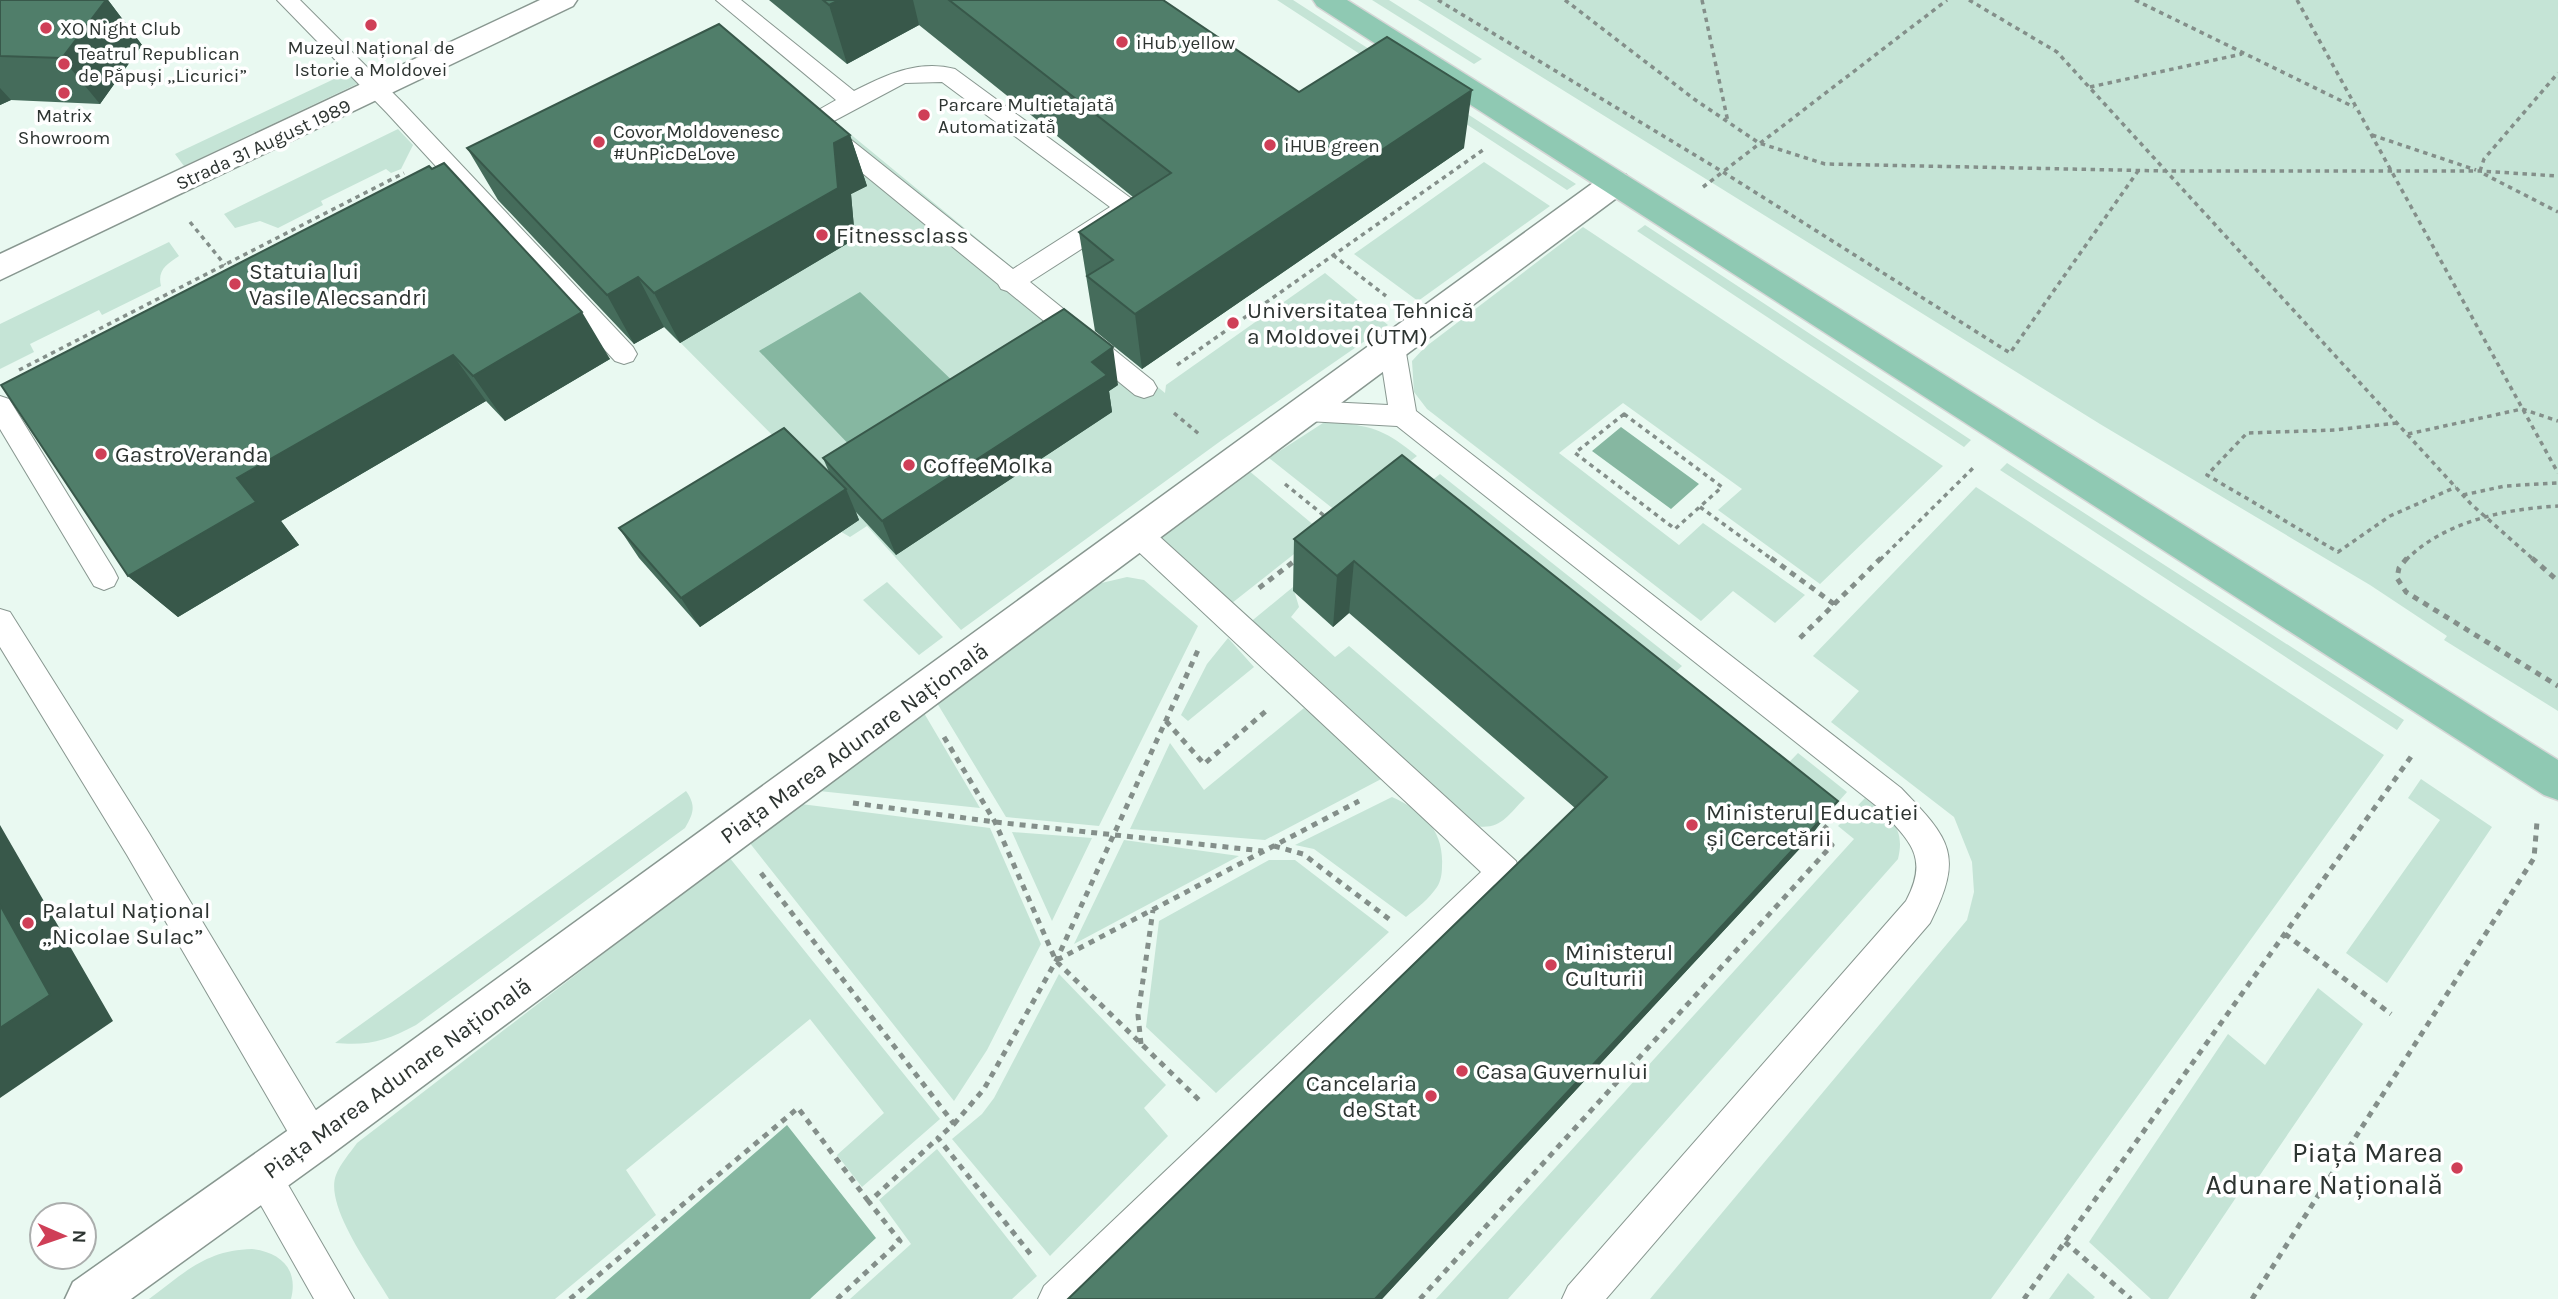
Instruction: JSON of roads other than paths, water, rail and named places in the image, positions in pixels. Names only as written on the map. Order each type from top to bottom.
[{"type":"main road","points":[[1327,0],[2558,782]]},
{"type":"street","name":"Strada 31 August 1989","points":[[0,268],[563,0]]},
{"type":"street","name":"Piața Marea Adunare Națională","points":[[90,1299],[313,1140],[1615,183]]},
{"type":"lane","points":[[288,0],[439,155],[624,354]]},
{"type":"lane","points":[[727,0],[852,101]]},
{"type":"lane","points":[[1010,283],[1127,208],[947,74],[901,76],[814,122],[1010,283],[1144,388]]},
{"type":"lane","points":[[1392,347],[1403,416]]},
{"type":"lane","points":[[0,406],[104,578]]},
{"type":"lane","points":[[1307,411],[1403,416],[1890,798],[1918,829],[1931,849],[1936,871],[1930,892],[1918,912],[1581,1299]]},
{"type":"lane","points":[[1060,1296],[1504,872],[1139,535]]},
{"type":"lane","points":[[0,621],[138,844],[313,1140]]},
{"type":"lane","points":[[262,1177],[335,1299]]},
{"type":"place","name":"Muzeul Național de Istorie a Moldovei","points":[[371,25]]},
{"type":"place","name":"XO Night Club","points":[[46,28]]},
{"type":"place","name":"iHub yellow","points":[[1122,42]]},
{"type":"place","name":"Teatrul Republican de Păpuși „Licurici”","points":[[64,64]]},
{"type":"place","name":"Matrix Showroom","points":[[64,93]]},
{"type":"place","name":"Parcare Multietajată Automatizată","points":[[924,115]]},
{"type":"place","name":"Covor Moldovenesc #UnPicDeLove","points":[[599,142]]},
{"type":"place","name":"iHUB green","points":[[1270,145]]},
{"type":"place","name":"Fitnessclass","points":[[822,235]]},
{"type":"place","name":"Statuia lui Vasile Alecsandri","points":[[235,284]]},
{"type":"place","name":"Universitatea Tehnică a Moldovei (UTM)","points":[[1233,323]]},
{"type":"place","name":"GastroVeranda","points":[[101,454]]},
{"type":"place","name":"CoffeeMolka","points":[[909,465]]},
{"type":"place","name":"Ministerul Educației și Cercetării","points":[[1692,825]]},
{"type":"place","name":"Palatul Național „Nicolae Sulac”","points":[[28,923]]},
{"type":"place","name":"Ministerul Culturii","points":[[1551,965]]},
{"type":"place","name":"Casa Guvernului","points":[[1462,1071]]},
{"type":"place","name":"Cancelaria de Stat","points":[[1431,1096]]},
{"type":"place","name":"Piața Marea Adunare Națională","points":[[2457,1168]]}]
